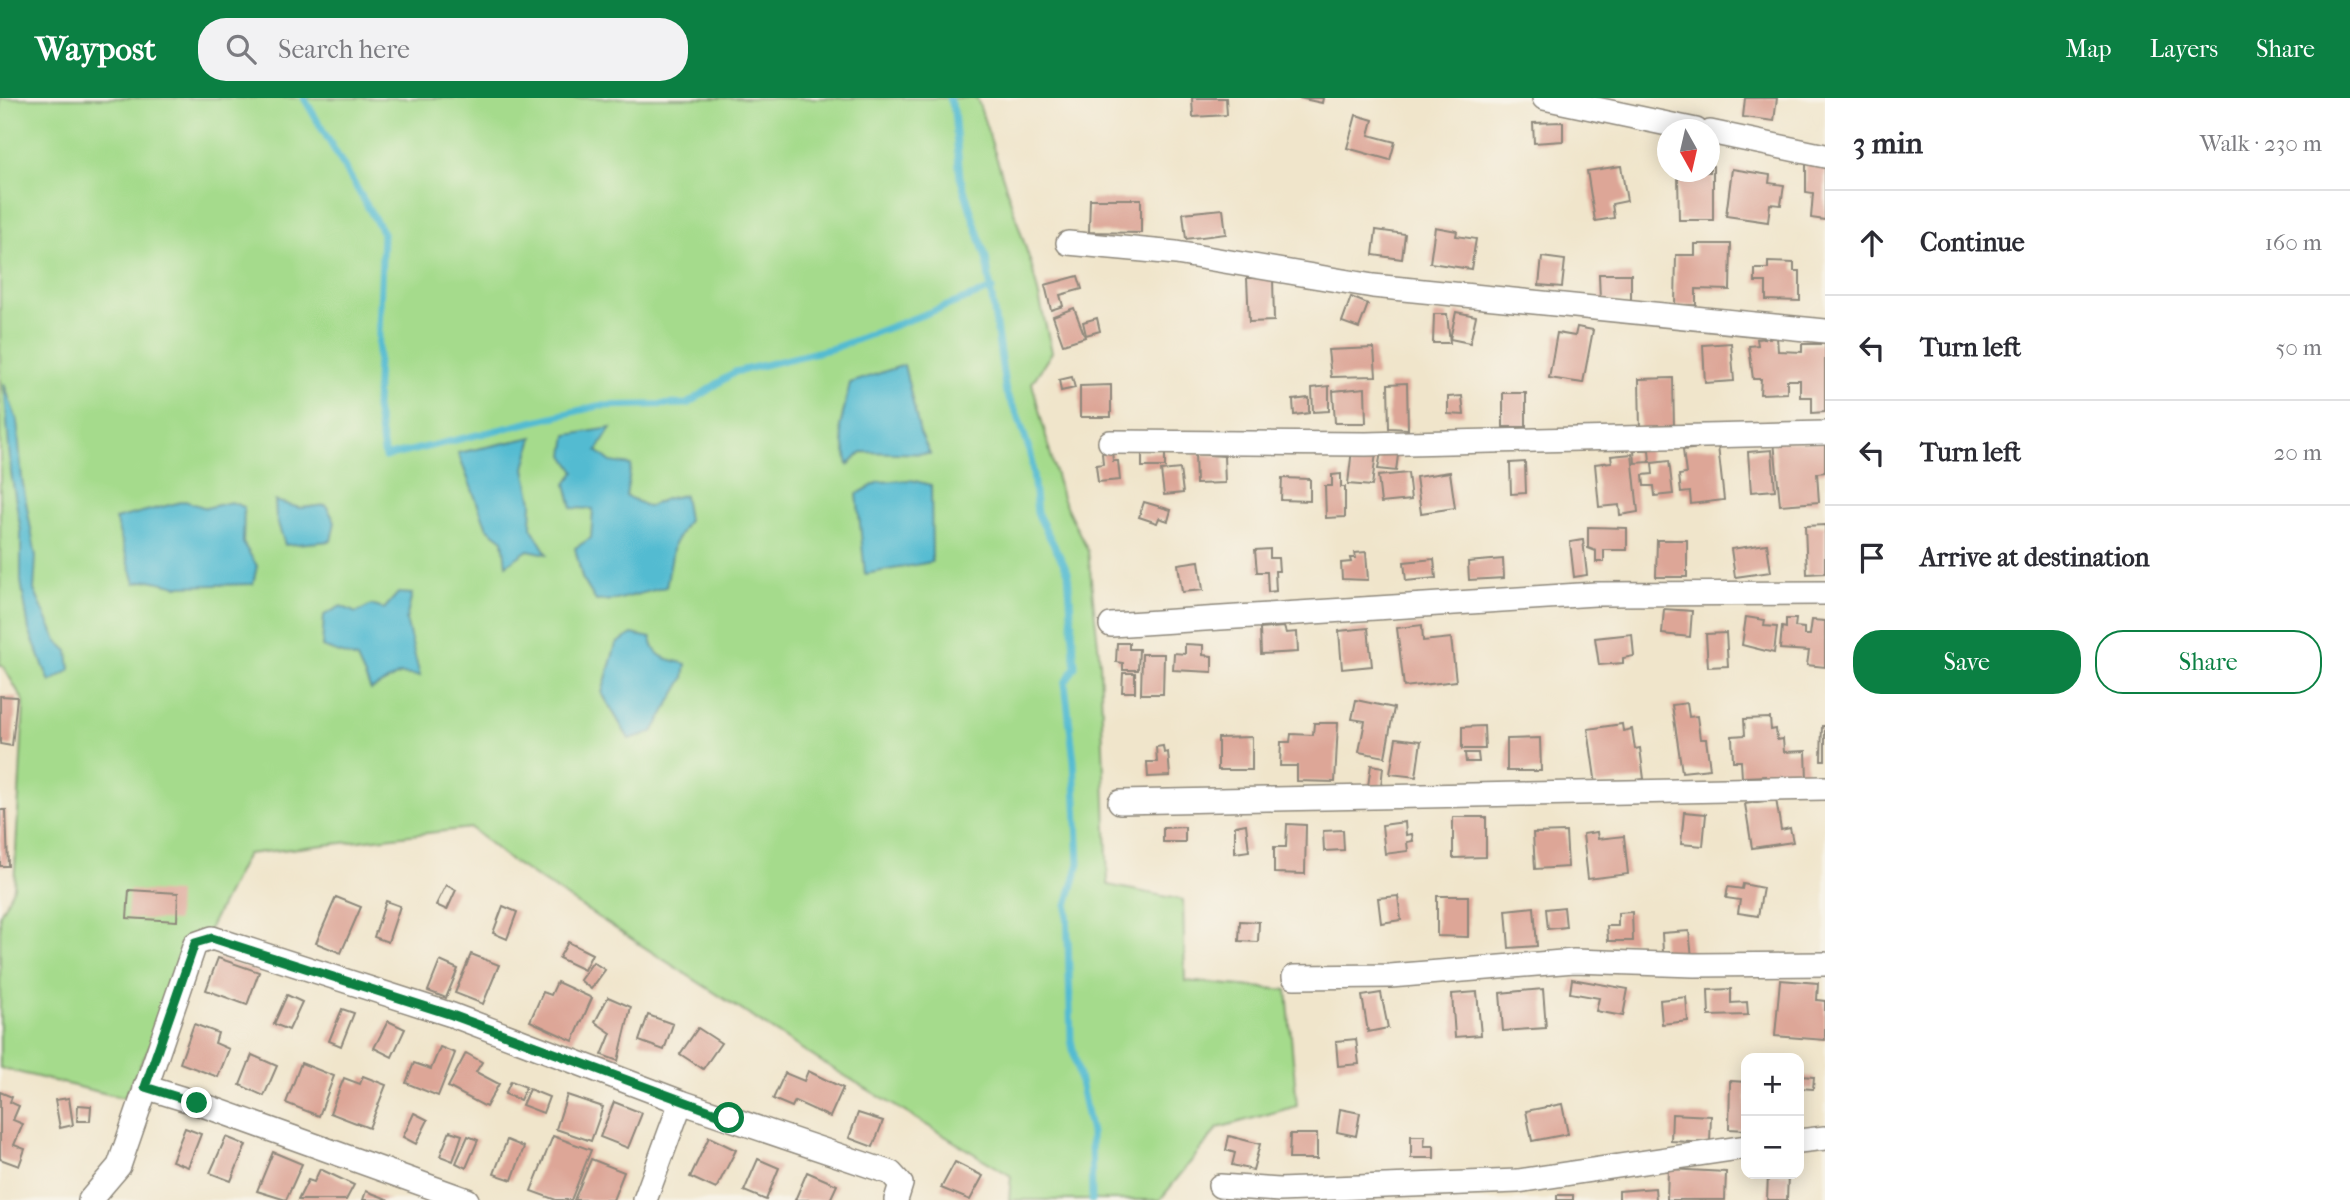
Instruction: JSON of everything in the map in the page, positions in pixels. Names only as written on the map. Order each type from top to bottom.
[{"type":"street","points":[[1544,98],[1657,122]]},
{"type":"street","points":[[1720,134],[1825,156]]},
{"type":"street","points":[[1068,243],[1201,257],[1373,286],[1825,331]]},
{"type":"street","points":[[1110,442],[1366,444],[1825,433]]},
{"type":"street","points":[[1111,625],[1595,594],[1825,593]]},
{"type":"street","points":[[1120,802],[1825,788]]},
{"type":"street","points":[[90,1200],[119,1166],[195,943],[212,938],[452,1015],[681,1102],[891,1173],[901,1184],[896,1200]]},
{"type":"street","points":[[1294,977],[1390,976],[1574,961],[1694,965],[1825,964]]},
{"type":"street","points":[[145,1087],[197,1103],[467,1200]]},
{"type":"street","points":[[645,1200],[681,1102]]},
{"type":"street","points":[[1804,1140],[1825,1138]]},
{"type":"street","points":[[1220,1186],[1279,1190],[1518,1181],[1741,1148]]},
{"type":"green space","points":[[0,98],[977,98],[1032,267],[1052,352],[1032,383],[1062,498],[1088,551],[1100,663],[1108,885],[1183,900],[1185,981],[1287,990],[1297,1106],[1218,1128],[1160,1200],[1009,1200],[1011,1176],[817,1059],[508,859],[471,828],[247,854],[124,1098],[0,1068],[0,914],[14,887],[24,702],[3,666],[0,666]]},
{"type":"water","points":[[904,365],[920,433],[930,454],[862,452],[848,465],[840,427],[850,383]]},
{"type":"water","points":[[4,384],[17,420],[22,479],[36,557],[34,590],[57,641],[68,651],[70,670],[50,682],[29,630],[21,581],[21,531],[11,473]]},
{"type":"water","points":[[611,428],[597,451],[611,462],[631,465],[626,496],[648,507],[665,499],[684,495],[688,520],[674,544],[666,587],[616,600],[596,601],[582,578],[575,548],[591,538],[593,509],[572,508],[566,484],[575,472],[564,455],[567,435]]},
{"type":"water","points":[[533,437],[525,468],[532,502],[531,527],[547,554],[528,550],[506,565],[503,540],[487,528],[458,453]]},
{"type":"water","points":[[911,480],[931,485],[932,562],[865,574],[857,494],[879,482]]},
{"type":"water","points":[[185,501],[206,508],[231,502],[244,507],[243,543],[257,566],[253,584],[178,586],[150,580],[135,583],[115,519]]},
{"type":"water","points":[[275,501],[300,508],[326,505],[335,522],[331,541],[285,545],[276,517]]},
{"type":"water","points":[[398,593],[412,594],[406,620],[420,676],[400,674],[371,690],[357,659],[322,647],[324,615],[341,606],[356,613],[371,605],[384,609]]},
{"type":"water","points":[[632,634],[651,638],[659,654],[686,664],[684,678],[653,732],[629,739],[602,693],[616,644]]},
{"type":"building","points":[[1192,98],[1226,98],[1227,115],[1193,117]]},
{"type":"building","points":[[1299,98],[1323,98],[1322,103]]},
{"type":"building","points":[[1745,98],[1777,98],[1774,121],[1743,117]]},
{"type":"building","points":[[1356,115],[1373,120],[1369,135],[1395,142],[1390,160],[1347,148]]},
{"type":"building","points":[[1563,122],[1563,141],[1534,143],[1533,123]]},
{"type":"building","points":[[1806,159],[1825,162],[1825,220],[1811,218],[1813,193],[1806,192]]},
{"type":"building","points":[[1621,166],[1627,201],[1612,204],[1614,218],[1595,221],[1587,171]]},
{"type":"building","points":[[1732,169],[1770,175],[1769,183],[1784,185],[1781,205],[1770,204],[1768,222],[1726,216]]},
{"type":"building","points":[[1678,182],[1713,182],[1713,220],[1679,220]]},
{"type":"building","points":[[1090,199],[1141,199],[1141,233],[1089,232]]},
{"type":"building","points":[[1223,209],[1226,234],[1186,239],[1183,213]]},
{"type":"building","points":[[1435,227],[1457,231],[1456,236],[1476,239],[1471,269],[1430,263]]},
{"type":"building","points":[[1376,230],[1405,234],[1402,259],[1373,255]]},
{"type":"building","points":[[1695,244],[1731,244],[1730,290],[1696,289],[1696,305],[1675,306],[1676,255],[1695,255]]},
{"type":"building","points":[[1542,257],[1565,260],[1562,287],[1539,285]]},
{"type":"building","points":[[1768,262],[1794,263],[1794,271],[1800,271],[1800,301],[1766,300],[1766,282],[1755,282],[1755,269],[1768,269]]},
{"type":"building","points":[[1599,274],[1631,274],[1631,300],[1600,301]]},
{"type":"building","points":[[1078,276],[1082,289],[1060,295],[1063,306],[1051,310],[1045,285]]},
{"type":"building","points":[[1247,278],[1273,278],[1274,321],[1249,322]]},
{"type":"building","points":[[1351,297],[1368,304],[1359,328],[1342,322]]},
{"type":"building","points":[[1074,308],[1085,337],[1063,344],[1053,316]]},
{"type":"building","points":[[1456,312],[1476,316],[1470,343],[1450,339]]},
{"type":"building","points":[[1434,314],[1447,314],[1450,343],[1433,343]]},
{"type":"building","points":[[1097,318],[1100,331],[1086,335],[1083,322]]},
{"type":"building","points":[[1577,327],[1593,330],[1583,383],[1549,378],[1557,333],[1575,336]]},
{"type":"building","points":[[1777,337],[1778,351],[1802,352],[1802,344],[1825,344],[1825,412],[1812,413],[1812,397],[1800,397],[1800,380],[1787,380],[1787,393],[1760,394],[1761,379],[1753,379],[1749,346],[1758,345],[1757,339]]},
{"type":"building","points":[[1731,343],[1734,381],[1705,383],[1703,345]]},
{"type":"building","points":[[1374,348],[1376,376],[1331,377],[1328,350]]},
{"type":"building","points":[[1072,377],[1075,388],[1061,391],[1059,380]]},
{"type":"building","points":[[1673,378],[1674,429],[1640,430],[1639,379]]},
{"type":"building","points":[[1407,383],[1408,429],[1389,428],[1388,384]]},
{"type":"building","points":[[1111,385],[1111,417],[1080,417],[1080,386]]},
{"type":"building","points":[[1329,386],[1329,411],[1313,412],[1312,388]]},
{"type":"building","points":[[1365,388],[1366,423],[1335,423],[1333,391]]},
{"type":"building","points":[[1503,393],[1526,393],[1526,427],[1503,427]]},
{"type":"building","points":[[1462,396],[1464,415],[1448,414],[1448,397]]},
{"type":"building","points":[[1309,398],[1309,413],[1294,415],[1293,400]]},
{"type":"building","points":[[1774,441],[1825,443],[1825,472],[1817,473],[1819,502],[1780,505]]},
{"type":"building","points":[[1718,446],[1724,500],[1691,504],[1690,492],[1681,493],[1679,475],[1686,474],[1683,450]]},
{"type":"building","points":[[1352,449],[1376,452],[1372,486],[1348,484]]},
{"type":"building","points":[[1634,450],[1649,450],[1650,462],[1635,463]]},
{"type":"building","points":[[1772,450],[1775,490],[1751,492],[1748,452]]},
{"type":"building","points":[[1112,451],[1113,461],[1118,461],[1120,480],[1098,482],[1096,465],[1103,464],[1102,453]]},
{"type":"building","points":[[1142,452],[1165,452],[1165,467],[1142,467]]},
{"type":"building","points":[[1381,452],[1398,455],[1396,471],[1378,469]]},
{"type":"building","points":[[1195,454],[1224,456],[1225,483],[1196,484]]},
{"type":"building","points":[[1632,454],[1638,512],[1620,515],[1619,505],[1599,507],[1595,464],[1612,462],[1611,456]]},
{"type":"building","points":[[1669,461],[1673,494],[1655,496],[1654,486],[1644,486],[1643,475],[1653,474],[1652,463]]},
{"type":"building","points":[[1525,462],[1526,493],[1511,494],[1510,463]]},
{"type":"building","points":[[1180,469],[1183,493],[1164,495],[1161,471]]},
{"type":"building","points":[[1450,472],[1455,508],[1421,513],[1416,477]]},
{"type":"building","points":[[1408,473],[1411,500],[1381,503],[1378,476]]},
{"type":"building","points":[[1341,474],[1341,487],[1345,487],[1345,517],[1326,518],[1325,486],[1332,486],[1332,475]]},
{"type":"building","points":[[1282,478],[1310,479],[1310,501],[1281,500]]},
{"type":"building","points":[[1144,502],[1171,510],[1168,521],[1159,518],[1157,523],[1139,517]]},
{"type":"building","points":[[1825,525],[1825,573],[1807,574],[1805,526]]},
{"type":"building","points":[[1588,527],[1627,528],[1627,550],[1604,550],[1604,562],[1596,562],[1596,551],[1588,548]]},
{"type":"building","points":[[1583,540],[1587,575],[1574,577],[1570,542]]},
{"type":"building","points":[[1657,540],[1687,540],[1687,577],[1656,577]]},
{"type":"building","points":[[1767,544],[1771,572],[1735,577],[1731,549]]},
{"type":"building","points":[[1270,549],[1270,558],[1278,558],[1279,571],[1275,571],[1276,591],[1268,592],[1267,572],[1257,572],[1255,550]]},
{"type":"building","points":[[1366,552],[1368,580],[1342,579],[1341,563],[1351,562],[1350,558],[1356,558],[1355,553]]},
{"type":"building","points":[[1434,559],[1436,578],[1406,581],[1404,562]]},
{"type":"building","points":[[1503,559],[1504,578],[1469,580],[1468,562]]},
{"type":"building","points":[[1199,561],[1203,590],[1182,592],[1178,564]]},
{"type":"building","points":[[1664,609],[1692,611],[1690,637],[1662,634]]},
{"type":"building","points":[[1746,617],[1765,620],[1764,626],[1777,627],[1774,653],[1742,645]]},
{"type":"building","points":[[1786,619],[1796,619],[1795,627],[1804,628],[1804,635],[1810,635],[1812,620],[1825,621],[1825,667],[1807,665],[1809,651],[1780,649],[1782,627],[1786,628]]},
{"type":"building","points":[[1422,625],[1423,641],[1451,638],[1456,681],[1404,687],[1397,628]]},
{"type":"building","points":[[1284,627],[1286,633],[1297,632],[1298,652],[1261,654],[1260,629]]},
{"type":"building","points":[[1368,628],[1372,666],[1342,669],[1339,631]]},
{"type":"building","points":[[1726,633],[1728,666],[1708,667],[1706,634]]},
{"type":"building","points":[[1632,634],[1634,656],[1623,658],[1623,663],[1599,665],[1595,638]]},
{"type":"building","points":[[1117,643],[1129,643],[1129,649],[1139,649],[1138,670],[1123,670],[1123,663],[1116,662]]},
{"type":"building","points":[[1185,644],[1203,645],[1203,655],[1212,656],[1212,672],[1173,670],[1174,653],[1185,654]]},
{"type":"building","points":[[1142,654],[1164,654],[1163,694],[1141,694]]},
{"type":"building","points":[[1123,673],[1135,673],[1135,692],[1122,692]]},
{"type":"building","points":[[0,696],[17,697],[12,746],[0,744]]},
{"type":"building","points":[[1356,700],[1394,708],[1385,757],[1359,752],[1365,721],[1352,719]]},
{"type":"building","points":[[1687,703],[1689,717],[1697,716],[1700,739],[1706,739],[1710,769],[1682,772],[1672,705]]},
{"type":"building","points":[[1770,718],[1771,730],[1776,729],[1777,740],[1783,739],[1784,752],[1806,751],[1807,779],[1766,781],[1766,776],[1742,777],[1741,761],[1733,761],[1732,736],[1745,735],[1744,719]]},
{"type":"building","points":[[1314,723],[1338,723],[1335,782],[1297,781],[1297,766],[1280,766],[1281,742],[1290,742],[1291,734],[1313,735]]},
{"type":"building","points":[[1622,724],[1623,731],[1632,729],[1635,749],[1640,748],[1644,779],[1596,785],[1588,729]]},
{"type":"building","points":[[1484,726],[1485,749],[1462,749],[1462,727]]},
{"type":"building","points":[[1822,726],[1825,726],[1825,760],[1821,760]]},
{"type":"building","points":[[1252,737],[1252,770],[1218,770],[1218,738]]},
{"type":"building","points":[[1396,738],[1421,741],[1416,777],[1390,774]]},
{"type":"building","points":[[1540,738],[1541,771],[1507,771],[1507,739]]},
{"type":"building","points":[[1163,746],[1164,753],[1168,752],[1170,776],[1148,777],[1147,762],[1157,762],[1156,747]]},
{"type":"building","points":[[1465,753],[1478,753],[1479,762],[1466,762]]},
{"type":"building","points":[[1371,765],[1383,767],[1381,787],[1368,786]]},
{"type":"building","points":[[1776,799],[1781,830],[1790,828],[1793,842],[1752,848],[1745,804]]},
{"type":"building","points":[[0,810],[6,810],[8,866],[0,866]]},
{"type":"building","points":[[1684,812],[1706,814],[1703,846],[1681,844]]},
{"type":"building","points":[[1453,817],[1486,817],[1486,857],[1453,858]]},
{"type":"building","points":[[1405,822],[1406,835],[1412,834],[1413,841],[1407,842],[1408,851],[1385,854],[1382,825]]},
{"type":"building","points":[[1246,824],[1249,851],[1235,853],[1235,826]]},
{"type":"building","points":[[1287,824],[1306,825],[1305,874],[1274,873],[1274,847],[1286,847]]},
{"type":"building","points":[[1185,827],[1185,842],[1163,842],[1163,828]]},
{"type":"building","points":[[1343,830],[1344,850],[1324,851],[1323,831]]},
{"type":"building","points":[[1566,832],[1568,867],[1535,869],[1533,833]]},
{"type":"building","points":[[1597,832],[1598,839],[1624,836],[1628,874],[1588,879],[1583,834]]},
{"type":"building","points":[[1743,884],[1763,888],[1758,916],[1738,913],[1740,900],[1726,898],[1728,887],[1742,889]]},
{"type":"building","points":[[446,885],[456,890],[447,910],[436,905]]},
{"type":"building","points":[[129,890],[178,893],[177,921],[127,918]]},
{"type":"building","points":[[1398,896],[1401,920],[1381,923],[1378,898]]},
{"type":"building","points":[[1437,896],[1468,896],[1468,937],[1437,936]]},
{"type":"building","points":[[336,897],[361,907],[341,953],[316,943]]},
{"type":"building","points":[[386,901],[400,906],[388,942],[374,937]]},
{"type":"building","points":[[503,906],[517,912],[507,939],[493,933]]},
{"type":"building","points":[[1534,907],[1537,946],[1509,948],[1506,910]]},
{"type":"building","points":[[1564,907],[1566,927],[1548,929],[1546,909]]},
{"type":"building","points":[[1632,912],[1633,941],[1608,941],[1607,926],[1618,926],[1618,913]]},
{"type":"building","points":[[1240,921],[1259,922],[1258,942],[1239,941]]},
{"type":"building","points":[[1689,931],[1692,957],[1674,959],[1673,952],[1663,953],[1662,933]]},
{"type":"building","points":[[568,942],[592,954],[584,970],[559,958]]},
{"type":"building","points":[[471,954],[499,965],[483,1004],[455,993]]},
{"type":"building","points":[[218,958],[259,972],[247,1005],[206,990]]},
{"type":"building","points":[[440,961],[458,969],[446,998],[428,991]]},
{"type":"building","points":[[593,962],[605,970],[591,989],[580,980]]},
{"type":"building","points":[[1572,979],[1628,989],[1623,1016],[1596,1011],[1599,998],[1570,993]]},
{"type":"building","points":[[1780,980],[1818,983],[1817,1000],[1825,1001],[1825,1040],[1775,1036]]},
{"type":"building","points":[[557,982],[592,998],[573,1041],[530,1021],[543,992],[551,995]]},
{"type":"building","points":[[1543,989],[1546,1028],[1503,1031],[1500,993]]},
{"type":"building","points":[[1731,989],[1731,1003],[1747,1002],[1748,1015],[1709,1016],[1708,990]]},
{"type":"building","points":[[1477,992],[1481,1035],[1455,1037],[1452,994]]},
{"type":"building","points":[[1381,993],[1388,1028],[1368,1032],[1362,996]]},
{"type":"building","points":[[287,995],[302,1002],[289,1030],[274,1024]]},
{"type":"building","points":[[608,997],[631,1007],[618,1061],[602,1055],[611,1033],[595,1022]]},
{"type":"building","points":[[1686,997],[1688,1021],[1662,1024],[1660,1000]]},
{"type":"building","points":[[342,1009],[354,1013],[341,1046],[329,1041]]},
{"type":"building","points":[[648,1015],[673,1024],[664,1050],[639,1041]]},
{"type":"building","points":[[388,1021],[405,1029],[392,1057],[374,1048]]},
{"type":"building","points":[[194,1024],[218,1033],[215,1043],[229,1049],[218,1077],[180,1063]]},
{"type":"building","points":[[698,1028],[721,1043],[703,1069],[680,1054]]},
{"type":"building","points":[[1356,1039],[1359,1064],[1338,1066],[1336,1041]]},
{"type":"building","points":[[440,1047],[455,1053],[438,1096],[406,1083],[414,1063],[431,1069]]},
{"type":"building","points":[[466,1053],[482,1062],[476,1072],[499,1084],[486,1107],[448,1087]]},
{"type":"building","points":[[252,1055],[277,1066],[264,1096],[240,1085]]},
{"type":"building","points":[[301,1063],[334,1076],[319,1116],[286,1103]]},
{"type":"building","points":[[808,1071],[843,1088],[830,1117],[795,1101],[792,1107],[773,1099],[785,1073],[804,1081]]},
{"type":"building","points":[[363,1076],[386,1085],[369,1128],[330,1113],[344,1078],[360,1084]]},
{"type":"building","points":[[1804,1076],[1814,1077],[1813,1089],[1804,1088]]},
{"type":"building","points":[[511,1081],[526,1087],[520,1100],[505,1094]]},
{"type":"building","points":[[1730,1081],[1741,1082],[1741,1130],[1729,1129]]},
{"type":"building","points":[[529,1089],[549,1097],[543,1113],[522,1105]]},
{"type":"building","points":[[0,1092],[12,1097],[10,1102],[19,1106],[13,1120],[23,1124],[14,1145],[25,1149],[19,1166],[0,1159]]},
{"type":"building","points":[[567,1095],[603,1107],[591,1141],[556,1129]]},
{"type":"building","points":[[69,1098],[73,1125],[60,1128],[55,1100]]},
{"type":"building","points":[[614,1102],[642,1113],[628,1148],[600,1137]]},
{"type":"building","points":[[1562,1104],[1568,1134],[1532,1141],[1526,1111]]},
{"type":"building","points":[[78,1105],[91,1106],[90,1121],[77,1121]]},
{"type":"building","points":[[1340,1109],[1360,1113],[1356,1136],[1337,1132]]},
{"type":"building","points":[[414,1113],[428,1120],[416,1144],[403,1137]]},
{"type":"building","points":[[858,1113],[883,1121],[873,1147],[849,1138]]},
{"type":"building","points":[[1672,1114],[1711,1116],[1710,1143],[1671,1141]]},
{"type":"building","points":[[185,1128],[201,1134],[188,1167],[172,1161]]},
{"type":"building","points":[[450,1131],[462,1135],[453,1161],[440,1156]]},
{"type":"building","points":[[1290,1134],[1317,1134],[1317,1159],[1289,1159]]},
{"type":"building","points":[[468,1136],[478,1140],[466,1168],[456,1163]]},
{"type":"building","points":[[553,1136],[591,1150],[571,1200],[556,1200],[531,1191]]},
{"type":"building","points":[[1229,1136],[1260,1144],[1253,1170],[1232,1165],[1235,1153],[1226,1150]]},
{"type":"building","points":[[1411,1136],[1425,1136],[1424,1146],[1434,1146],[1434,1158],[1411,1158]]},
{"type":"building","points":[[226,1137],[246,1145],[231,1181],[210,1173]]},
{"type":"building","points":[[709,1137],[736,1150],[716,1189],[690,1177]]},
{"type":"building","points":[[507,1140],[524,1147],[512,1180],[494,1174]]},
{"type":"building","points":[[273,1152],[302,1164],[286,1200],[257,1191]]},
{"type":"building","points":[[591,1159],[624,1172],[613,1200],[574,1200]]},
{"type":"building","points":[[758,1159],[779,1168],[766,1200],[744,1191]]},
{"type":"building","points":[[955,1162],[983,1176],[970,1200],[941,1188]]},
{"type":"building","points":[[320,1169],[354,1185],[346,1200],[298,1200],[308,1180],[314,1182]]},
{"type":"building","points":[[1668,1169],[1726,1172],[1725,1200],[1667,1200]]},
{"type":"building","points":[[807,1172],[837,1185],[830,1200],[795,1200]]},
{"type":"building","points":[[1768,1179],[1788,1179],[1787,1200],[1767,1200]]},
{"type":"building","points":[[1655,1188],[1656,1200],[1619,1200],[1619,1191]]},
{"type":"building","points":[[366,1191],[382,1197],[389,1200],[363,1200]]},
{"type":"building","points":[[1557,1195],[1573,1195],[1573,1200],[1557,1200]]},
{"type":"waterway","points":[[304,98],[383,233],[376,408],[385,457],[598,406],[687,404],[735,372],[834,348],[992,289]]},
{"type":"waterway","points":[[949,98],[954,111],[960,177],[986,258],[1006,393],[1018,416],[1031,455],[1037,513],[1068,572],[1075,667],[1065,683],[1074,761],[1079,863],[1067,905],[1071,1040],[1091,1133],[1092,1200]]},
{"type":"route","points":[[197,1103],[145,1087],[183,971],[195,943],[212,938],[452,1015],[729,1118]]}]
